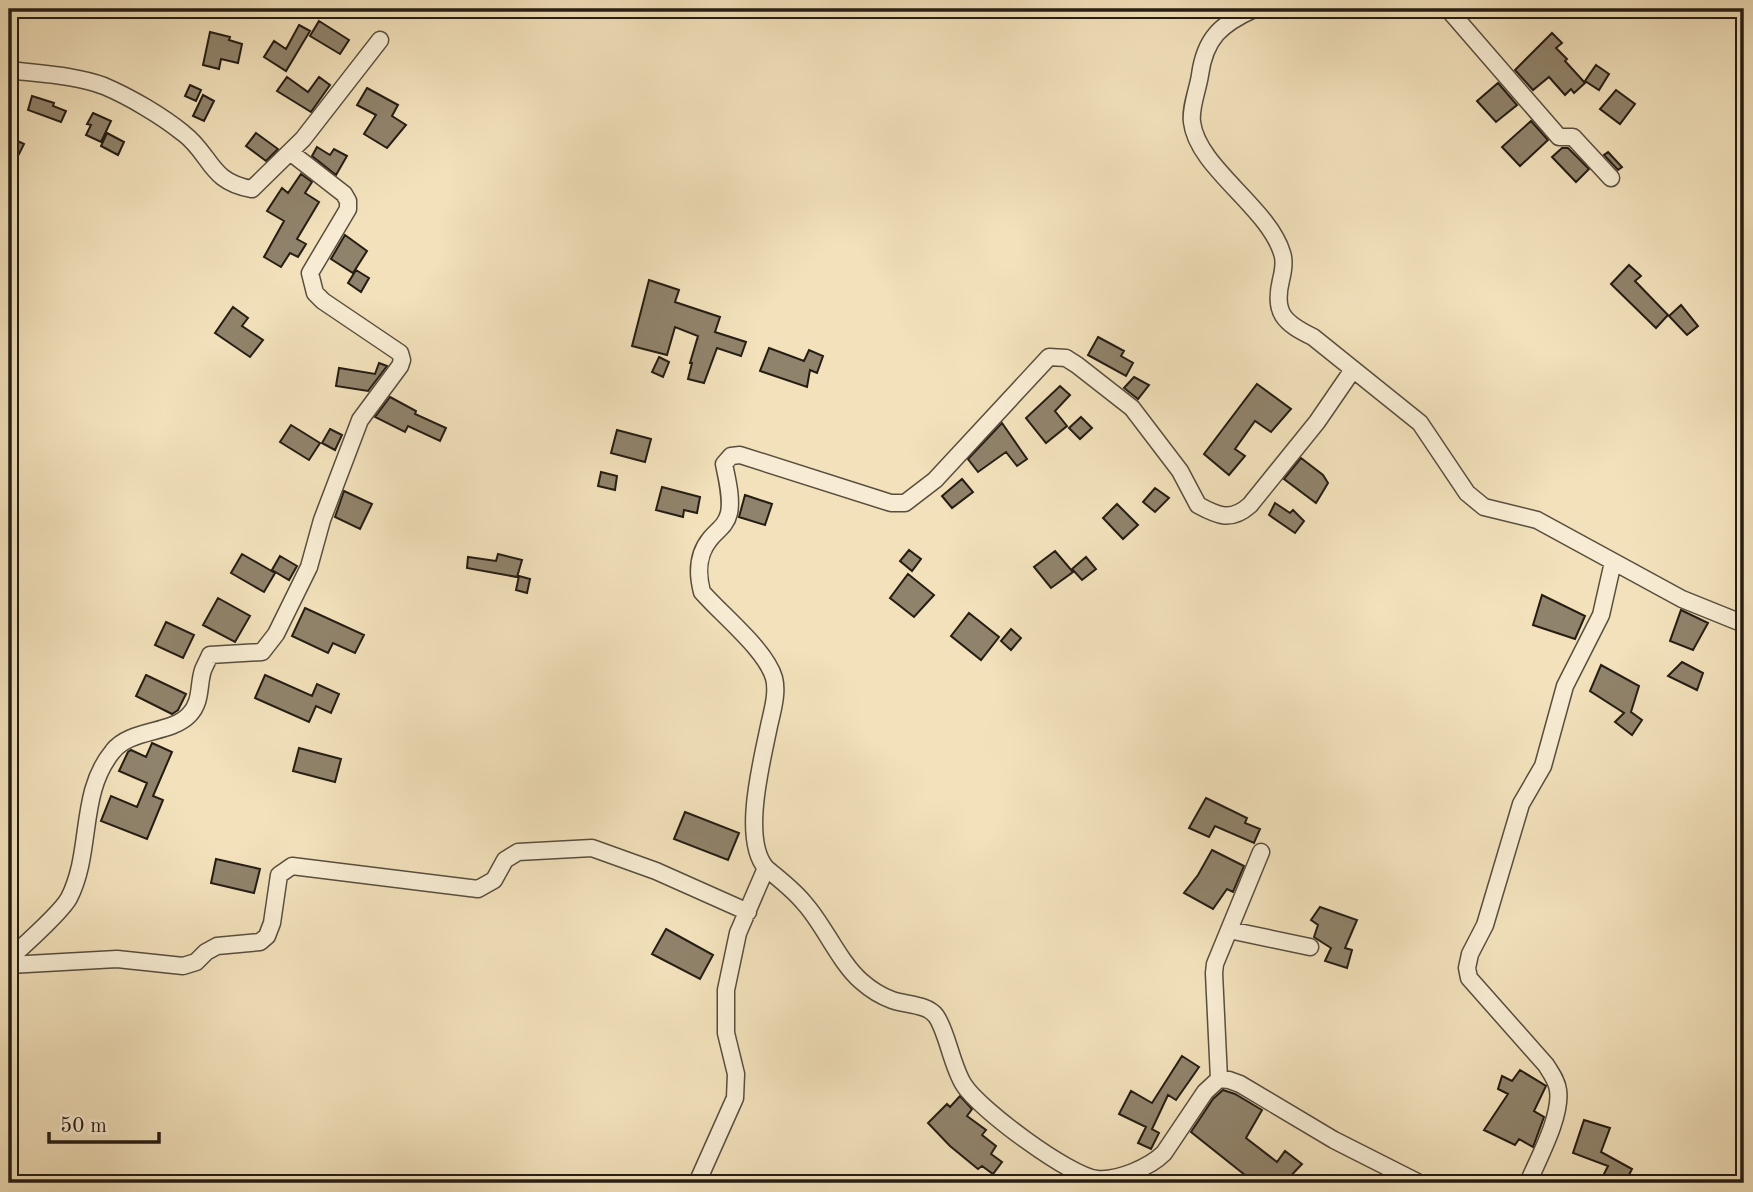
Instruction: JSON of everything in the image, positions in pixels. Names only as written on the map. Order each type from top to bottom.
[{"type":"street","points":[[1254,9],[1236,17],[1215,34],[1203,54],[1192,120],[1198,143],[1265,222],[1283,254],[1279,309],[1284,319],[1296,329],[1313,337],[1420,423],[1467,493],[1484,507],[1537,520],[1682,599],[1744,624]]},
{"type":"street","points":[[1448,9],[1559,137],[1573,137],[1611,178]]},
{"type":"street","points":[[9,70],[61,76],[104,86],[160,117],[186,135],[224,180],[235,186],[252,189],[303,139],[380,40]]},
{"type":"street","points":[[9,959],[68,901],[79,874],[87,835],[88,803],[98,776],[114,749],[144,733],[165,729],[189,715],[200,696],[203,670],[210,655],[262,652],[276,634],[309,566],[322,520],[360,419],[400,366],[400,353],[341,315],[315,293],[310,274],[348,209],[348,201],[344,194],[290,152]]},
{"type":"street","points":[[1352,370],[1317,422],[1250,505],[1238,516],[1226,516],[1198,505],[1174,463],[1132,408],[1077,365],[1057,355],[1049,357],[935,480],[905,503],[891,503],[740,455],[731,456],[724,464],[729,513],[722,529],[710,539],[700,558],[698,578],[702,592],[768,663],[775,681],[774,703],[755,808],[756,851],[759,860],[805,903],[858,979],[872,990],[893,1000],[928,1009],[937,1017],[955,1068],[969,1092],[1022,1139],[1081,1174],[1094,1179],[1111,1179],[1156,1161],[1205,1092],[1219,1079],[1229,1080],[1334,1140],[1419,1183]]},
{"type":"street","points":[[1528,1183],[1556,1115],[1559,1091],[1546,1065],[1469,978],[1467,968],[1470,954],[1485,925],[1521,804],[1543,765],[1565,686],[1601,615],[1613,562]]},
{"type":"street","points":[[9,965],[117,959],[183,966],[197,962],[206,952],[217,946],[260,942],[267,936],[272,923],[279,875],[292,866],[478,889],[494,880],[505,860],[519,852],[592,848],[656,871],[748,912]]},
{"type":"street","points":[[1219,1079],[1213,973],[1261,852]]},
{"type":"street","points":[[697,1183],[735,1098],[736,1074],[726,1033],[726,990],[738,933],[766,868]]},
{"type":"street","points":[[1229,930],[1310,947]]},
{"type":"building","points":[[319,21],[349,40],[340,54],[310,36]]},
{"type":"building","points":[[299,25],[310,31],[286,71],[264,57],[274,41],[286,49]]},
{"type":"building","points":[[210,32],[230,37],[229,40],[242,44],[238,63],[221,59],[219,69],[203,65]]},
{"type":"building","points":[[1552,33],[1562,43],[1556,48],[1585,83],[1574,93],[1571,89],[1565,95],[1549,77],[1533,90],[1515,70]]},
{"type":"building","points":[[1596,65],[1609,74],[1599,90],[1585,81]]},
{"type":"building","points":[[287,77],[308,92],[319,77],[330,85],[311,112],[277,91]]},
{"type":"building","points":[[1498,83],[1517,105],[1496,122],[1477,101]]},
{"type":"building","points":[[190,85],[201,90],[196,101],[185,96]]},
{"type":"building","points":[[367,88],[398,105],[392,116],[406,125],[387,148],[364,134],[376,115],[357,105]]},
{"type":"building","points":[[1616,90],[1635,104],[1620,124],[1600,109]]},
{"type":"building","points":[[203,95],[214,101],[204,121],[193,116]]},
{"type":"building","points":[[32,96],[54,103],[53,106],[66,111],[61,122],[28,110]]},
{"type":"building","points":[[93,113],[111,121],[101,142],[86,135],[91,125],[87,124]]},
{"type":"building","points":[[1531,121],[1548,140],[1520,166],[1502,147]]},
{"type":"building","points":[[107,133],[124,142],[118,155],[101,146]]},
{"type":"building","points":[[256,133],[278,149],[266,161],[246,146]]},
{"type":"building","points":[[9,137],[24,144],[18,156],[9,152]]},
{"type":"building","points":[[317,147],[330,155],[334,149],[347,156],[336,175],[312,156]]},
{"type":"building","points":[[1562,148],[1568,148],[1589,169],[1576,182],[1552,157]]},
{"type":"building","points":[[1608,152],[1622,167],[1618,170],[1604,155]]},
{"type":"building","points":[[301,174],[312,182],[305,193],[319,202],[297,239],[306,244],[298,257],[290,253],[281,267],[264,257],[284,221],[267,211],[282,188],[288,193]]},
{"type":"building","points":[[345,235],[367,251],[353,273],[331,259]]},
{"type":"building","points":[[1629,265],[1641,276],[1635,281],[1668,315],[1656,328],[1611,284]]},
{"type":"building","points":[[356,270],[369,278],[361,292],[348,283]]},
{"type":"building","points":[[649,280],[679,290],[675,302],[720,317],[715,332],[746,342],[741,356],[717,348],[704,383],[688,379],[698,336],[675,327],[667,355],[632,346]]},
{"type":"building","points":[[1681,305],[1698,326],[1687,335],[1669,316]]},
{"type":"building","points":[[233,307],[248,318],[242,326],[263,340],[250,357],[215,333]]},
{"type":"building","points":[[1098,337],[1124,351],[1121,356],[1133,363],[1126,376],[1088,355]]},
{"type":"building","points":[[769,348],[804,361],[809,350],[823,356],[817,373],[810,370],[807,387],[760,371]]},
{"type":"building","points":[[659,357],[669,362],[663,377],[652,372]]},
{"type":"building","points":[[379,363],[387,366],[368,391],[336,386],[339,368],[375,374]]},
{"type":"building","points":[[1134,377],[1149,385],[1138,399],[1124,388]]},
{"type":"building","points":[[1257,384],[1291,409],[1271,432],[1255,421],[1235,449],[1245,456],[1229,475],[1204,454]]},
{"type":"building","points":[[1060,386],[1070,395],[1055,411],[1067,426],[1046,443],[1026,418]]},
{"type":"building","points":[[390,397],[416,411],[415,414],[446,428],[440,441],[408,426],[405,432],[375,417]]},
{"type":"building","points":[[1081,417],[1092,428],[1080,439],[1069,428]]},
{"type":"building","points":[[1002,423],[1027,459],[1017,466],[1006,452],[978,472],[968,459]]},
{"type":"building","points":[[291,425],[320,443],[309,460],[280,442]]},
{"type":"building","points":[[330,429],[342,435],[335,450],[322,443]]},
{"type":"building","points":[[617,430],[651,439],[645,462],[611,453]]},
{"type":"building","points":[[1301,458],[1323,475],[1328,483],[1316,503],[1284,479]]},
{"type":"building","points":[[601,472],[617,476],[615,490],[598,486]]},
{"type":"building","points":[[962,479],[973,492],[952,508],[942,496]]},
{"type":"building","points":[[662,487],[700,497],[697,513],[684,510],[683,517],[656,510]]},
{"type":"building","points":[[1155,488],[1169,498],[1155,512],[1143,502]]},
{"type":"building","points":[[344,491],[372,504],[360,529],[335,517]]},
{"type":"building","points":[[745,495],[772,504],[765,525],[739,517]]},
{"type":"building","points":[[1275,503],[1290,513],[1293,510],[1304,521],[1295,533],[1269,515]]},
{"type":"building","points":[[1117,504],[1138,525],[1123,539],[1103,518]]},
{"type":"building","points":[[909,550],[921,559],[912,571],[900,561]]},
{"type":"building","points":[[1055,551],[1073,572],[1051,588],[1034,567]]},
{"type":"building","points":[[242,554],[275,573],[264,592],[231,573]]},
{"type":"building","points":[[498,554],[522,560],[517,577],[467,568],[468,557],[496,561]]},
{"type":"building","points":[[280,556],[297,566],[289,580],[272,570]]},
{"type":"building","points":[[1086,557],[1096,569],[1082,580],[1072,569]]},
{"type":"building","points":[[908,574],[934,595],[914,617],[890,598]]},
{"type":"building","points":[[519,576],[530,579],[527,593],[516,590]]},
{"type":"building","points":[[1542,595],[1585,616],[1575,639],[1533,625]]},
{"type":"building","points":[[218,598],[250,616],[235,642],[203,625]]},
{"type":"building","points":[[305,608],[364,635],[355,653],[333,643],[328,653],[292,636]]},
{"type":"building","points":[[1681,610],[1708,623],[1693,650],[1670,641]]},
{"type":"building","points":[[969,613],[999,637],[981,660],[951,636]]},
{"type":"building","points":[[166,622],[194,635],[183,658],[155,645]]},
{"type":"building","points":[[1011,629],[1021,638],[1011,650],[1001,641]]},
{"type":"building","points":[[1682,662],[1703,673],[1697,690],[1668,676]]},
{"type":"building","points":[[1601,665],[1639,686],[1631,712],[1642,720],[1632,735],[1615,722],[1624,713],[1590,691]]},
{"type":"building","points":[[146,675],[186,694],[178,710],[172,714],[136,696]]},
{"type":"building","points":[[265,675],[312,696],[317,684],[339,694],[331,713],[316,706],[309,722],[255,698]]},
{"type":"building","points":[[152,743],[172,752],[153,796],[163,800],[147,839],[101,821],[111,796],[137,807],[147,783],[119,771],[128,752],[131,750],[146,757]]},
{"type":"building","points":[[299,748],[341,759],[335,782],[293,771]]},
{"type":"building","points":[[1206,798],[1247,818],[1245,823],[1260,829],[1254,843],[1215,826],[1209,837],[1189,828]]},
{"type":"building","points":[[685,812],[739,833],[728,860],[674,839]]},
{"type":"building","points":[[1212,850],[1244,866],[1233,892],[1227,889],[1213,909],[1184,893]]},
{"type":"building","points":[[216,859],[260,869],[254,893],[211,883]]},
{"type":"building","points":[[1320,907],[1357,920],[1345,948],[1352,950],[1347,968],[1325,961],[1331,948],[1314,937],[1318,925],[1311,920]]},
{"type":"building","points":[[666,929],[713,955],[700,979],[652,954]]},
{"type":"building","points":[[1182,1056],[1199,1067],[1176,1100],[1168,1095],[1152,1129],[1159,1133],[1151,1149],[1138,1143],[1146,1127],[1119,1114],[1131,1091],[1152,1103]]},
{"type":"building","points":[[1520,1070],[1546,1086],[1534,1111],[1544,1117],[1533,1147],[1519,1139],[1515,1145],[1484,1130],[1508,1094],[1498,1089],[1502,1076],[1512,1081]]},
{"type":"building","points":[[1223,1090],[1262,1110],[1246,1138],[1277,1162],[1285,1151],[1302,1164],[1284,1183],[1255,1183],[1191,1132],[1213,1099]]},
{"type":"building","points":[[960,1096],[972,1109],[967,1116],[986,1130],[982,1135],[996,1146],[991,1154],[1002,1162],[993,1174],[982,1166],[978,1169],[928,1123],[947,1104],[950,1107]]},
{"type":"building","points":[[1584,1120],[1610,1128],[1601,1152],[1632,1169],[1625,1183],[1613,1183],[1602,1178],[1608,1166],[1573,1153]]}]
